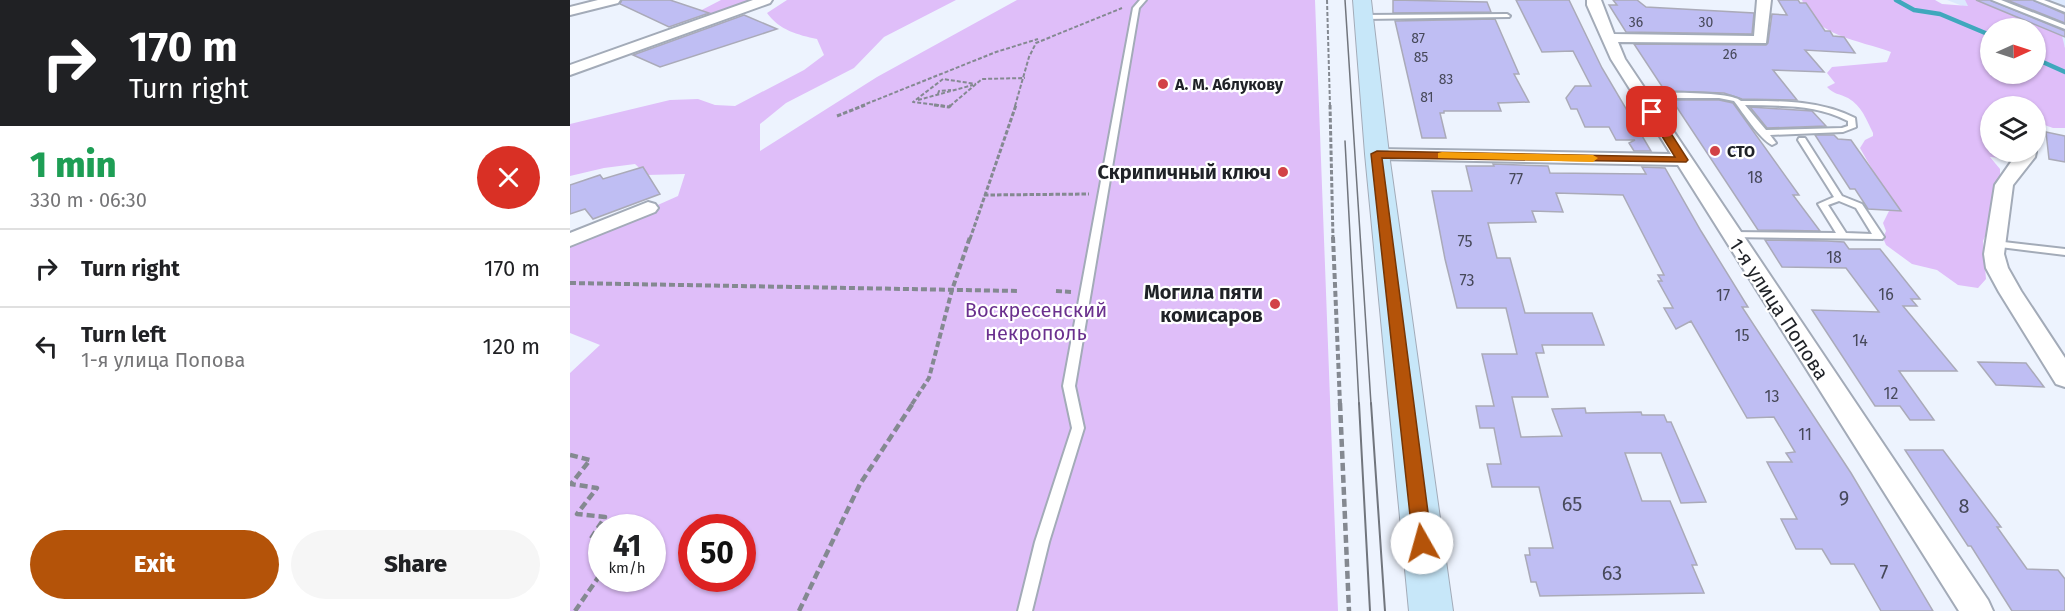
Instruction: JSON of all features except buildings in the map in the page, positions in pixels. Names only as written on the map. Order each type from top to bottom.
[{"type":"main road","points":[[1363,8],[1377,154],[1431,611]]},
{"type":"street","points":[[570,11],[614,0]]},
{"type":"street","points":[[570,70],[765,0]]},
{"type":"street","name":"1-я улица Попова","points":[[1594,0],[1608,38],[1682,160],[1977,611]]},
{"type":"street","points":[[1608,38],[1761,40],[1762,17],[1765,12],[1764,0]]},
{"type":"street","points":[[1377,154],[1682,160]]},
{"type":"street","points":[[2022,162],[2004,185],[1995,244],[1997,268],[2065,378]]},
{"type":"street","points":[[570,240],[648,208]]},
{"type":"lane","points":[[1995,0],[2065,27]]},
{"type":"lane","points":[[2038,0],[2065,10]]},
{"type":"lane","points":[[1025,611],[1042,542],[1078,428],[1069,386],[1136,8],[1141,1]]},
{"type":"lane","points":[[1363,8],[1507,16]]},
{"type":"lane","points":[[1642,96],[1719,96],[1736,99],[1772,143]]},
{"type":"lane","points":[[1740,104],[1814,105],[1838,112],[1852,120],[1852,127],[1843,130],[1763,133]]},
{"type":"lane","points":[[1731,235],[1879,237],[1858,206],[1839,198],[1802,140]]},
{"type":"lane","points":[[1839,198],[1822,204],[1843,236]]},
{"type":"lane","points":[[1995,244],[2064,251]]},
{"type":"path","points":[[1327,0],[1335,304],[1349,611]]},
{"type":"path","points":[[837,116],[996,52],[1042,39],[1141,1]]},
{"type":"path","points":[[798,611],[860,484],[929,378],[952,290],[1025,78],[1029,57],[1036,43],[1042,39]]},
{"type":"path","points":[[914,101],[949,107],[982,79],[1025,78]]},
{"type":"path","points":[[914,101],[943,79],[976,84]]},
{"type":"path","points":[[914,101],[951,93],[951,90],[976,84]]},
{"type":"path","points":[[984,195],[1102,193]]},
{"type":"path","points":[[570,283],[1018,291]]},
{"type":"path","points":[[570,455],[590,460],[571,484],[597,488],[577,514],[588,516]]},
{"type":"path","points":[[575,611],[588,592]]},
{"type":"shaded area","points":[[1947,0],[2065,0],[2065,46],[2046,39],[2046,18],[1994,18]]},
{"type":"green space","points":[[721,0],[758,0],[713,15],[692,15]]},
{"type":"green space","name":"Воскресенский некрополь","points":[[787,0],[956,0],[884,37],[854,68],[786,103],[760,124],[760,151],[877,77],[1017,0],[1315,0],[1338,611],[570,611],[570,373],[600,345],[570,333],[570,244],[678,196],[685,174],[647,175],[635,164],[570,176],[570,124],[670,100],[698,99],[715,105],[735,106],[804,70],[824,55],[817,39],[783,28],[767,13]]},
{"type":"green space","points":[[1802,0],[1935,0],[1942,4],[1968,6],[1965,0],[1979,0],[2020,18],[1980,18],[1980,84],[2046,84],[2046,29],[2062,36],[2065,48],[2065,128],[2046,126],[2046,96],[1980,96],[1980,162],[1994,162],[2000,169],[2000,183],[1994,216],[1983,241],[1986,279],[1978,288],[1958,285],[1937,270],[1912,264],[1886,245],[1883,238],[1886,231],[1883,223],[1891,207],[1889,199],[1860,148],[1865,140],[1873,136],[1873,133],[1857,105],[1827,87],[1835,83],[1827,73],[1832,67],[1887,62],[1891,52],[1839,35],[1816,22]]},
{"type":"waterway","points":[[1896,0],[1914,10],[1940,14],[1980,31]]},
{"type":"waterway","points":[[2046,63],[2065,72]]},
{"type":"tram line","points":[[1345,0],[1371,404]]},
{"type":"tram line","points":[[1345,141],[1359,404]]},
{"type":"tram line","points":[[1359,403],[1370,611]]},
{"type":"tram line","points":[[1371,403],[1385,611]]},
{"type":"slow traffic","points":[[1442,155],[1593,158]]},
{"type":"place","name":"А. М. Аблукову","points":[[1163,84]]},
{"type":"place","name":"СТО","points":[[1715,151]]},
{"type":"place","name":"Скрипичный ключ","points":[[1283,172]]},
{"type":"place","name":"Могила пяти комисаров","points":[[1275,304]]},
{"type":"route","points":[[1422,543],[1377,154],[1682,160],[1652,112]]}]
